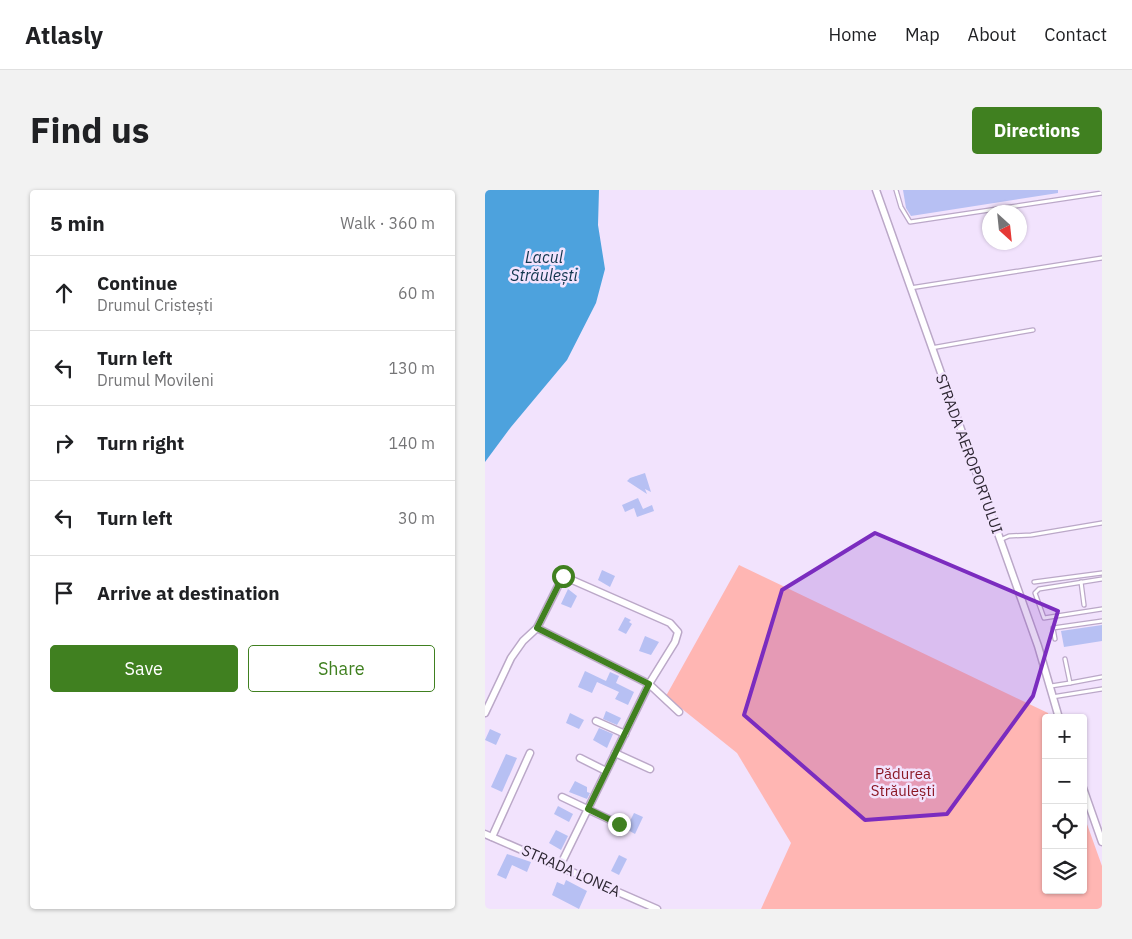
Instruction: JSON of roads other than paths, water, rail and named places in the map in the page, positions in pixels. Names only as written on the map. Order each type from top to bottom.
[{"type":"street","name":"STRADA AEROPORTULUI","points":[[876,190],[1038,646],[1058,714]]},
{"type":"street","points":[[485,713],[511,658],[523,641],[537,628],[563,576],[670,623],[678,632],[675,642],[649,684],[560,866]]},
{"type":"street","points":[[537,628],[649,684],[679,712]]},
{"type":"street","points":[[596,720],[625,734]]},
{"type":"street","points":[[492,837],[530,753]]},
{"type":"street","points":[[615,753],[650,769]]},
{"type":"street","points":[[580,758],[607,771]]},
{"type":"street","points":[[562,797],[619,824]]},
{"type":"street","points":[[1087,799],[1102,842]]},
{"type":"street","name":"STRADA LONEA","points":[[485,834],[657,909]]},
{"type":"lane","points":[[896,190],[901,207],[910,222],[1102,193]]},
{"type":"lane","points":[[910,288],[1102,258]]},
{"type":"lane","points":[[931,348],[1033,330]]},
{"type":"lane","points":[[999,540],[1009,536],[1031,535],[1102,523]]},
{"type":"lane","points":[[1034,582],[1102,573]]},
{"type":"lane","points":[[1102,579],[1039,589],[1035,593],[1042,616],[1102,609]]},
{"type":"lane","points":[[1081,582],[1084,604]]},
{"type":"lane","points":[[1055,639],[1053,628],[1102,621]]},
{"type":"lane","points":[[1065,659],[1070,683]]},
{"type":"lane","points":[[1049,686],[1102,677]]},
{"type":"lane","points":[[1052,698],[1102,690]]},
{"type":"water","name":"Lacul Străulești","points":[[485,190],[599,190],[598,225],[605,269],[596,303],[567,360],[511,427],[485,462]]},
{"type":"park label","name":"Pădurea Străulești","points":[[903,782]]}]
